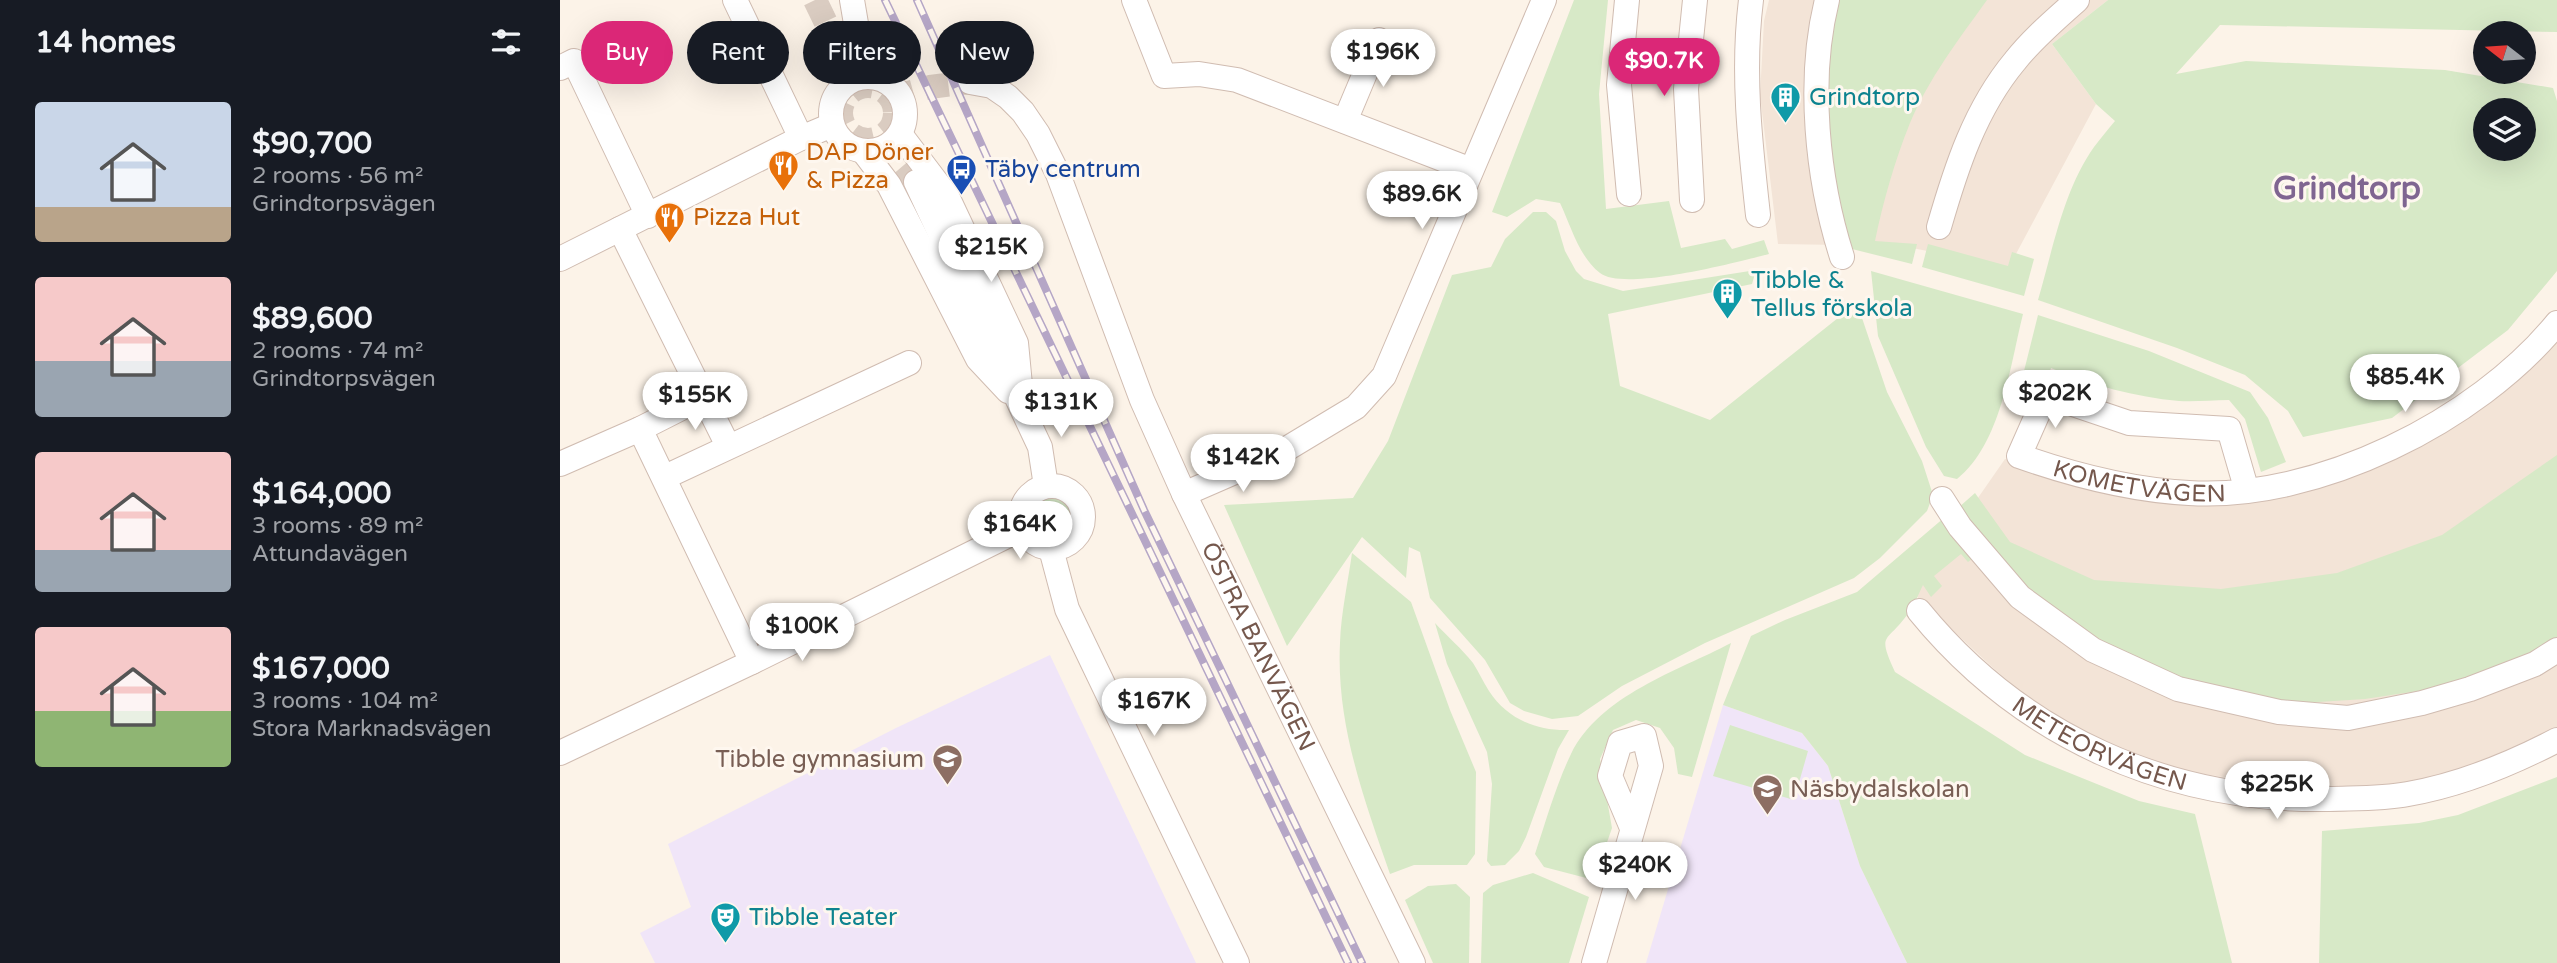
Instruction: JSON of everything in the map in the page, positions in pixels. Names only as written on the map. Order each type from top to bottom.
[{"type":"street","points":[[736,0],[801,138]]},
{"type":"street","points":[[852,0],[856,21]]},
{"type":"street","points":[[1134,0],[1164,76],[1199,74],[1237,80],[1471,170]]},
{"type":"street","points":[[1184,494],[1283,451],[1356,407],[1384,376],[1544,0]]},
{"type":"street","points":[[1627,0],[1619,85],[1629,194]]},
{"type":"street","points":[[1692,200],[1686,89],[1695,0]]},
{"type":"street","points":[[1751,0],[1746,42],[1747,117],[1758,215]]},
{"type":"street","points":[[1827,0],[1817,77],[1817,117],[1824,173],[1842,257]]},
{"type":"street","points":[[1939,227],[1957,165],[1974,125],[1992,93],[2014,61],[2077,0]]},
{"type":"street","points":[[1345,121],[1379,40]]},
{"type":"street","points":[[560,68],[574,61],[648,216]]},
{"type":"street","points":[[848,84],[840,91],[832,111],[832,125],[840,138],[863,151],[883,148],[900,134],[905,115],[900,94],[889,84]]},
{"type":"street","name":"ÖSTRA BANVÄGEN","points":[[981,84],[992,86],[1023,112],[1038,134],[1058,174],[1142,400],[1184,494],[1413,963]]},
{"type":"street","points":[[560,259],[832,125]]},
{"type":"street","points":[[900,134],[947,196],[1016,343],[1023,407]]},
{"type":"street","points":[[863,151],[895,195],[978,359],[1023,407]]},
{"type":"street","points":[[916,182],[1023,407],[1040,447],[1046,486]]},
{"type":"street","points":[[620,229],[728,446]]},
{"type":"street","name":"KOMETVÄGEN","points":[[2247,491],[2229,429],[2129,423],[2046,395],[2019,456],[2068,472],[2190,494],[2247,491],[2295,482],[2332,472],[2406,440],[2458,410],[2505,377],[2557,323]]},
{"type":"street","points":[[665,477],[909,363]]},
{"type":"street","points":[[560,464],[640,429],[703,397]]},
{"type":"street","points":[[640,429],[752,662]]},
{"type":"street","points":[[1046,486],[1058,486],[1069,491],[1078,499],[1083,509],[1084,521],[1080,532],[1073,542],[1063,547],[1051,549],[1039,546],[1029,539],[1023,528],[1021,515],[1025,502],[1030,495],[1046,486]]},
{"type":"street","points":[[1942,499],[1960,527],[2020,597],[2093,650],[2178,688],[2279,712],[2348,718],[2422,703],[2470,689],[2535,664],[2557,650]]},
{"type":"street","points":[[560,753],[1023,528]]},
{"type":"street","points":[[1051,549],[1067,609],[1237,963]]},
{"type":"street","name":"METEORVÄGEN","points":[[1919,611],[1959,654],[2010,700],[2067,736],[2105,755],[2187,785],[2283,799],[2366,798],[2407,794],[2492,770],[2557,740]]},
{"type":"street","points":[[1594,963],[1632,828]]},
{"type":"shaded area","points":[[1769,0],[2108,0],[2052,44],[2096,104],[2009,267],[1902,246],[1778,244],[1760,95],[1764,21]]},
{"type":"shaded area","points":[[2557,323],[2557,736],[2458,775],[2356,789],[2295,788],[2172,769],[2074,729],[2038,707],[1914,594],[2005,459],[2193,492],[2406,446]]},
{"type":"shaded area","name":"Tibble gymnasium","points":[[1050,655],[1196,963],[655,963],[640,933],[691,907],[668,844],[896,728]]},
{"type":"shaded area","name":"Näsbydalskolan","points":[[1723,705],[1802,733],[1828,766],[1860,866],[1907,963],[1646,963]]},
{"type":"green space","points":[[1574,0],[1608,0],[1599,94],[1606,209],[1669,201],[1681,248],[1725,239],[1732,249],[1764,240],[1769,254],[1682,274],[1613,278],[1600,273],[1586,259],[1560,203],[1536,199],[1507,217],[1492,212]]},
{"type":"green space","points":[[1833,0],[1987,0],[1926,90],[1910,123],[1890,181],[1875,241],[1917,244],[1912,264],[1848,248],[1819,125]]},
{"type":"green space","points":[[2108,0],[2557,0],[2557,32],[2536,32],[2536,21],[2473,21],[2473,30],[2220,25],[2176,74],[2246,61],[2445,70],[2473,75],[2473,84],[2529,84],[2553,88],[2557,101],[2557,271],[2508,330],[2392,418],[2303,437],[2288,411],[2245,375],[2177,348],[2038,300],[2074,182],[2094,147],[2115,121],[2096,104],[2052,44]]},
{"type":"green space","points":[[1533,212],[1546,212],[1556,221],[1565,251],[1576,271],[1584,279],[1623,291],[1756,270],[1752,284],[1608,314],[1620,386],[1710,420],[1843,314],[1861,315],[1887,392],[1922,461],[1933,495],[1927,511],[1880,558],[1854,578],[1705,643],[1622,686],[1578,716],[1552,719],[1524,711],[1510,703],[1485,660],[1430,598],[1420,552],[1409,547],[1406,578],[1362,537],[1287,646],[1224,505],[1353,498],[1388,441],[1452,275],[1491,267],[1505,239]]},
{"type":"green space","points":[[1928,244],[2008,266],[2012,252],[2034,259],[2024,296],[1922,267]]},
{"type":"green space","points":[[1871,271],[2023,314],[2002,403],[1994,425],[1972,464],[1957,479],[1944,476],[1926,447],[1878,336]]},
{"type":"green space","points":[[2038,315],[2149,351],[2250,392],[2268,418],[2286,462],[2261,472],[2245,419],[2229,400],[2179,401],[2146,397],[2097,385],[2051,368],[2047,381],[2032,375],[2029,390],[2020,387]]},
{"type":"green space","points":[[2557,455],[2557,638],[2477,677],[2418,691],[2365,699],[2287,704],[2195,682],[2120,657],[2059,620],[1990,551],[1958,508],[1975,493],[2010,542],[2094,580],[2221,589],[2337,573],[2442,535]]},
{"type":"green space","points":[[1053,496],[1065,501],[1070,513],[1065,525],[1053,530],[1041,525],[1036,513],[1041,501]]},
{"type":"green space","points":[[1945,517],[1976,556],[1968,562],[1961,554],[1934,576],[1942,586],[1931,597],[1923,585],[1909,612],[1886,639],[1886,650],[1895,672],[2025,755],[2139,801],[2195,814],[2232,963],[1907,963],[1860,866],[1828,766],[1802,733],[1723,705],[1751,636],[1857,592]]},
{"type":"green space","points":[[1352,553],[1411,602],[1450,710],[1476,772],[1475,854],[1467,865],[1414,865],[1390,874],[1354,761],[1342,703],[1341,632]]},
{"type":"green space","points":[[1435,623],[1473,663],[1489,691],[1505,709],[1534,725],[1569,730],[1558,749],[1526,837],[1519,851],[1505,865],[1491,866],[1487,861],[1492,784],[1487,752],[1447,664]]},
{"type":"green space","points":[[1731,643],[1692,777],[1678,774],[1674,748],[1660,728],[1636,720],[1613,730],[1600,759],[1612,828],[1594,880],[1544,867],[1535,854],[1561,778],[1584,733],[1620,700]]},
{"type":"green space","points":[[1730,725],[1808,751],[1794,800],[1713,776]]},
{"type":"green space","points":[[2557,777],[2557,963],[2319,963],[2322,831],[2419,823],[2458,815]]},
{"type":"green space","points":[[1533,873],[1589,897],[1569,963],[1481,963],[1483,893],[1493,885]]},
{"type":"green space","points":[[1456,884],[1470,897],[1469,963],[1433,963],[1405,900],[1428,886]]},
{"type":"tunnel","points":[[815,0],[858,89]]},
{"type":"tunnel","points":[[890,98],[930,87],[954,84]]},
{"type":"tunnel","points":[[868,86],[887,94],[895,113],[887,132],[868,140],[849,132],[841,113],[849,94],[868,86]]},
{"type":"tunnel","points":[[879,139],[916,182]]},
{"type":"railway","points":[[885,0],[1348,963]]},
{"type":"railway","points":[[917,0],[1144,510],[1362,963]]},
{"type":"place","name":"Grindtorp","points":[[1786,124]]},
{"type":"place","name":"DAP Döner & Pizza","points":[[783,193]]},
{"type":"place","name":"Täby centrum","points":[[962,196]]},
{"type":"place","name":"Pizza Hut","points":[[670,244]]},
{"type":"place","name":"Tibble & Tellus förskola","points":[[1728,321]]},
{"type":"place","name":"Tibble gymnasium","points":[[947,786]]},
{"type":"place","name":"Näsbydalskolan","points":[[1767,816]]},
{"type":"place","name":"Tibble Teater","points":[[726,944]]},
{"type":"district","name":"Grindtorp","points":[[2347,188]]}]
